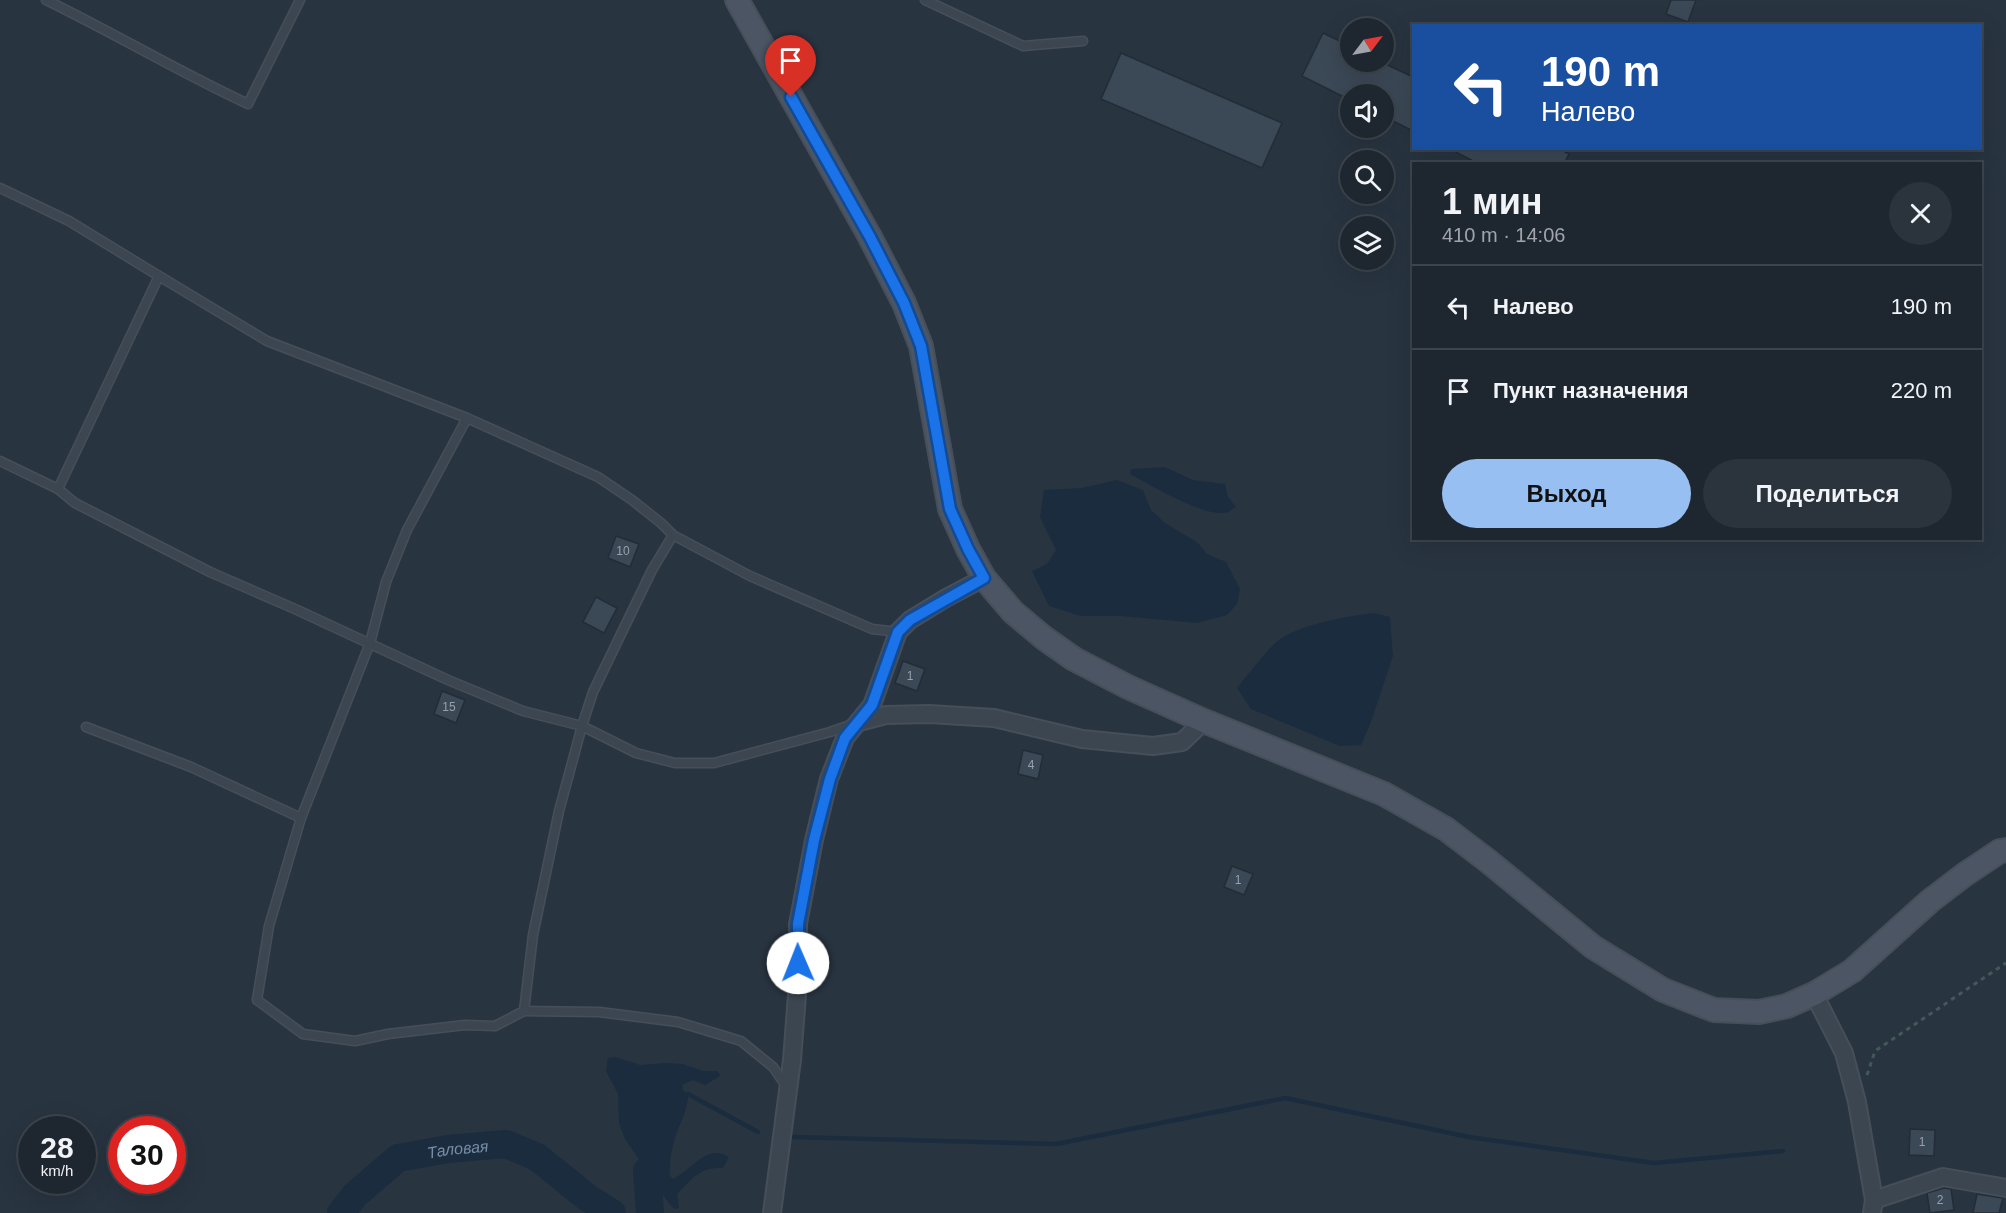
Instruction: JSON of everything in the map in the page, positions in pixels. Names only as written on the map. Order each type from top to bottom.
[{"type":"main road","points":[[737,0],[870,237],[904,303],[921,346],[950,509],[968,549],[984,578],[1013,612],[1074,659],[1128,687],[1204,721],[1384,794],[1446,829],[1593,947],[1663,990],[1714,1010],[1759,1012],[1787,1006],[1814,994],[1852,971],[1930,901],[1964,875],[2006,850]]},
{"type":"street","points":[[771,1213],[792,1060],[798,982],[798,924],[814,840],[830,779],[845,738],[872,705],[898,632],[910,620],[984,578]]},
{"type":"street","points":[[859,722],[885,715],[929,714],[994,718],[1082,739],[1153,746],[1182,741],[1204,721]]},
{"type":"street","points":[[1814,994],[1844,1053],[1857,1102],[1873,1206],[1943,1177],[2006,1188]]},
{"type":"lane","points":[[46,0],[248,104],[300,0]]},
{"type":"lane","points":[[925,0],[1023,46],[1083,41]]},
{"type":"lane","points":[[0,188],[69,220],[267,341],[467,418],[598,477],[662,523],[673,535],[750,576],[872,629],[898,632]]},
{"type":"lane","points":[[58,489],[159,276]]},
{"type":"lane","points":[[467,418],[407,530],[386,582],[370,643],[301,818],[269,926],[257,1000],[303,1035],[355,1041],[388,1034],[465,1024],[495,1026],[524,1011],[599,1012],[678,1022],[741,1041],[773,1067],[786,1085],[786,1103]]},
{"type":"lane","points":[[0,461],[58,489],[75,503],[210,572],[448,680],[523,711],[582,726],[636,753],[675,764],[714,763],[859,722]]},
{"type":"lane","points":[[524,1011],[532,934],[559,811],[582,726],[593,692],[652,570],[673,535]]},
{"type":"lane","points":[[86,727],[191,767],[301,818]]},
{"type":"path","points":[[1857,1102],[1875,1051],[2006,963]]},
{"type":"water","points":[[1165,467],[1193,480],[1225,484],[1228,497],[1236,507],[1228,512],[1207,511],[1179,500],[1130,474],[1131,469]]},
{"type":"water","points":[[1117,480],[1143,490],[1151,510],[1165,523],[1197,542],[1207,554],[1226,562],[1240,589],[1237,604],[1227,615],[1197,623],[1120,616],[1081,616],[1049,606],[1032,571],[1047,564],[1056,550],[1040,517],[1044,490],[1082,488]]},
{"type":"water","points":[[1374,613],[1390,617],[1393,656],[1361,745],[1340,746],[1251,709],[1237,688],[1275,643],[1290,633],[1338,619]]},
{"type":"water","points":[[615,1057],[640,1065],[683,1064],[703,1071],[718,1071],[720,1076],[705,1085],[693,1080],[682,1085],[683,1090],[688,1094],[688,1099],[672,1148],[670,1176],[673,1179],[707,1155],[714,1153],[729,1157],[723,1168],[708,1169],[692,1178],[677,1194],[679,1208],[675,1209],[670,1205],[625,1139],[619,1123],[618,1094],[606,1071],[608,1058]]},
{"type":"building","points":[[1671,0],[1696,0],[1688,22],[1666,14]]},
{"type":"building","points":[[1323,33],[1340,41],[1340,72],[1394,72],[1394,68],[1412,77],[1412,130],[1394,122],[1394,84],[1340,84],[1340,95],[1302,76]]},
{"type":"building","points":[[1121,53],[1282,123],[1262,168],[1101,99]]},
{"type":"building","points":[[1452,150],[1562,150],[1569,154],[1565,162],[1475,162]]},
{"type":"building","points":[[616,536],[639,544],[630,567],[608,558]]},
{"type":"building","points":[[596,597],[617,608],[604,633],[583,622]]},
{"type":"building","points":[[903,661],[925,669],[917,691],[895,683]]},
{"type":"building","points":[[442,691],[465,700],[456,723],[434,714]]},
{"type":"building","points":[[1023,750],[1043,755],[1038,779],[1018,774]]},
{"type":"building","points":[[1232,866],[1253,874],[1244,895],[1224,887]]},
{"type":"building","points":[[1910,1129],[1935,1130],[1934,1156],[1909,1155]]},
{"type":"building","points":[[1944,1188],[1951,1189],[1954,1210],[1930,1213],[1927,1193]]},
{"type":"building","points":[[1977,1194],[2003,1198],[1999,1213],[1973,1213]]},
{"type":"waterway","points":[[688,1094],[758,1132]]},
{"type":"waterway","points":[[793,1137],[1056,1144],[1285,1098],[1469,1137],[1654,1163],[1783,1151]]},
{"type":"waterway","name":"Таловая","points":[[341,1213],[355,1195],[398,1158],[448,1149],[506,1144],[537,1157],[588,1198],[612,1213]]},
{"type":"waterway","name":"Таловая","points":[[647,1171],[650,1213]]},
{"type":"route","points":[[791,97],[870,237],[904,303],[921,346],[950,509],[984,578],[910,620],[898,632],[872,705],[845,738],[830,779],[814,840],[798,924],[798,963]]}]
